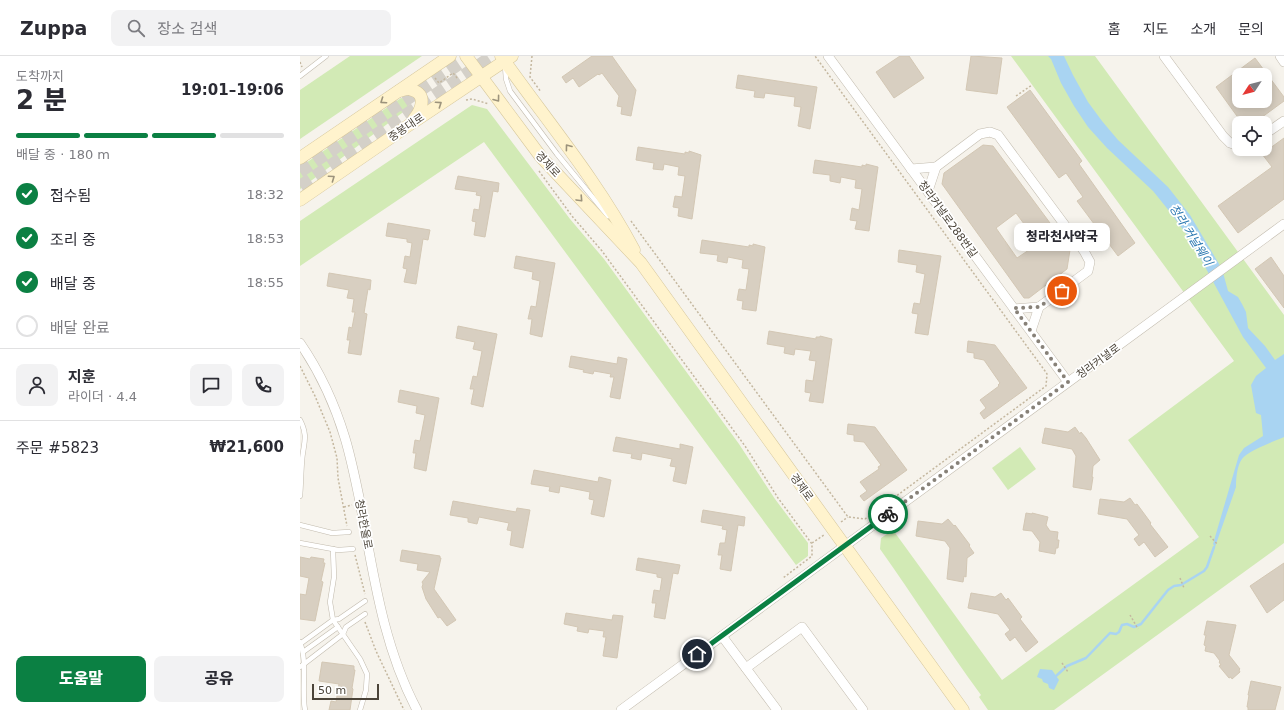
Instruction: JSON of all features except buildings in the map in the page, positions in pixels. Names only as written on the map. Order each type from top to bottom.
[{"type":"main road","points":[[300,158],[450,56]]},
{"type":"main road","name":"경제로","points":[[466,56],[540,157],[641,263],[963,710]]},
{"type":"main road","name":"경제로","points":[[506,58],[590,177],[630,242],[641,263]]},
{"type":"main road","name":"중봉대로","points":[[300,200],[481,77],[506,58]]},
{"type":"main road","points":[[398,91],[411,89],[418,92],[421,97],[422,105],[420,112],[406,127]]},
{"type":"street","name":"청라커낼로288번길","points":[[828,56],[1068,382]]},
{"type":"street","points":[[1164,56],[1223,136],[1232,144]]},
{"type":"street","points":[[1280,56],[1284,62]]},
{"type":"street","points":[[1272,129],[1284,121]]},
{"type":"street","name":"청라커낼로288번길","points":[[936,167],[980,134],[990,132],[998,135],[1088,257],[1090,262],[1088,271],[1039,307]]},
{"type":"street","points":[[911,169],[936,167],[928,191]]},
{"type":"street","name":"청라커낼로","points":[[621,710],[1284,224]]},
{"type":"street","points":[[1014,308],[1039,307],[1030,331]]},
{"type":"street","name":"청라한울로","points":[[300,343],[327,392],[346,439],[385,628],[395,661],[417,710]]},
{"type":"street","points":[[746,668],[802,627],[863,710]]},
{"type":"street","points":[[722,636],[777,710]]},
{"type":"lane","points":[[300,76],[326,56]]},
{"type":"lane","points":[[300,420],[306,441],[302,459],[300,496]]},
{"type":"lane","points":[[300,525],[332,533],[349,532]]},
{"type":"lane","points":[[300,543],[333,549],[353,549]]},
{"type":"lane","points":[[333,549],[334,577],[330,602],[333,620],[360,659],[367,674],[366,690],[360,710]]},
{"type":"lane","points":[[305,710],[302,665],[303,652],[300,644],[333,620],[340,619],[365,601]]},
{"type":"lane","points":[[302,665],[343,634],[346,627],[365,614]]},
{"type":"lane","points":[[303,652],[338,627]]},
{"type":"lane","points":[[316,633],[326,647]]},
{"type":"path","points":[[532,56],[530,77],[543,95]]},
{"type":"path","points":[[627,217],[848,517],[865,519],[1046,386],[1047,374],[1045,371],[815,56]]},
{"type":"path","points":[[433,75],[439,83],[453,73],[458,79]]},
{"type":"path","points":[[1016,96],[1032,85]]},
{"type":"path","points":[[465,101],[472,99],[491,105]]},
{"type":"path","points":[[539,171],[572,216],[602,251],[667,339],[745,446],[778,498],[812,544],[812,556],[783,578]]},
{"type":"path","points":[[300,366],[315,396],[332,438],[337,458],[338,478],[349,532]]},
{"type":"path","points":[[1210,536],[1218,544]]},
{"type":"path","points":[[353,549],[365,593],[365,601]]},
{"type":"path","points":[[1180,578],[1184,588]]},
{"type":"path","points":[[365,614],[365,622],[376,651],[404,710]]},
{"type":"path","points":[[1130,615],[1138,629]]},
{"type":"path","points":[[1062,663],[1068,672]]},
{"type":"green space","points":[[350,56],[422,56],[300,139],[300,90]]},
{"type":"green space","points":[[1011,56],[1095,56],[1284,315],[1284,543],[1054,710],[988,710],[979,697],[981,695],[880,549],[881,538],[893,530],[1002,680],[1199,537],[1128,440],[1234,361]]},
{"type":"green space","points":[[401,98],[406,99],[409,102],[406,110],[300,189],[300,167]]},
{"type":"green space","points":[[472,105],[487,109],[570,219],[604,259],[739,444],[775,499],[808,543],[808,556],[796,565],[484,142],[300,266],[300,221]]},
{"type":"green space","points":[[1020,447],[1036,469],[1008,490],[992,468]]},
{"type":"water","name":"청라 커널웨이","points":[[1048,56],[1064,56],[1088,102],[1102,121],[1118,140],[1168,187],[1190,215],[1222,269],[1228,291],[1238,297],[1242,304],[1246,312],[1248,328],[1265,346],[1275,360],[1284,354],[1284,437],[1249,453],[1240,462],[1236,487],[1215,547],[1213,544],[1239,455],[1244,448],[1263,436],[1261,415],[1256,413],[1251,385],[1256,376],[1266,368],[1243,337],[1190,239],[1153,191],[1107,148],[1088,127],[1061,83],[1051,59]]},
{"type":"water","points":[[1040,669],[1052,670],[1059,680],[1054,690],[1049,688],[1048,684],[1043,682],[1042,679],[1037,677]]},
{"type":"waterway","points":[[1056,676],[1067,666],[1086,658],[1110,633],[1116,634],[1119,632],[1122,625],[1127,624],[1134,627],[1141,624],[1168,590],[1174,586],[1181,585],[1204,571],[1207,567],[1214,547]]},
{"type":"tunnel","points":[[300,172],[471,56]]},
{"type":"tunnel","points":[[300,186],[492,56]]},
{"type":"way so far","points":[[888,514],[1068,382],[1014,308],[1039,307],[1062,291]]},
{"type":"place","name":"청라천사약국","points":[[1062,291]]},
{"type":"route","points":[[697,654],[888,514]]}]
